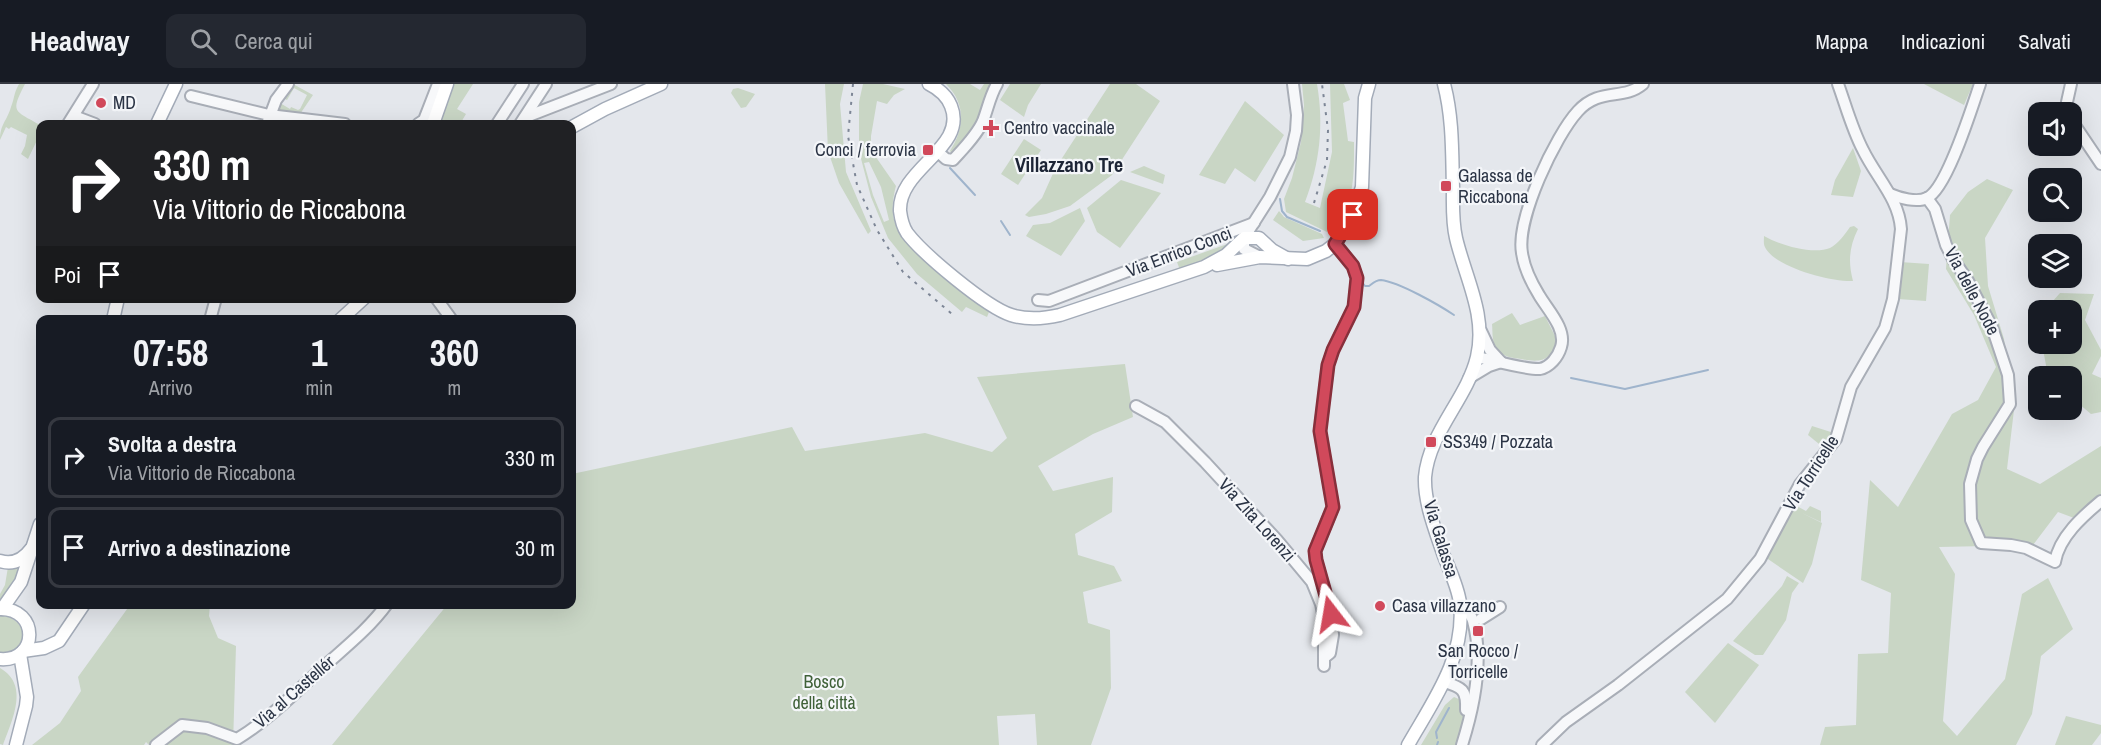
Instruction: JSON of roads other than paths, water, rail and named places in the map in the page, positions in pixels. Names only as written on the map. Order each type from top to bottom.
[{"type":"main road","points":[[159,120],[176,84]]},
{"type":"main road","points":[[434,120],[447,84]]},
{"type":"main road","points":[[576,125],[661,84]]},
{"type":"main road","name":"Via Enrico Conci","points":[[929,84],[943,93],[949,101],[954,115],[952,132],[908,183],[901,201],[901,220],[906,231],[926,252],[997,309],[1017,316],[1049,318],[1204,267],[1226,255],[1244,238]]},
{"type":"main road","points":[[1204,267],[1260,257],[1299,260],[1317,256],[1335,244],[1348,225],[1359,201],[1364,163],[1365,98],[1369,84]]},
{"type":"main road","points":[[1365,118],[1375,84]]},
{"type":"main road","name":"Via Galassa","points":[[1408,745],[1444,682],[1456,656],[1459,641],[1460,602],[1432,519],[1425,480],[1431,451],[1469,378],[1477,357],[1481,331],[1455,236],[1450,120],[1444,84]]},
{"type":"main road","points":[[1244,238],[1253,237],[1264,241],[1272,250],[1288,259]]},
{"type":"main road","points":[[345,315],[359,303]]},
{"type":"main road","points":[[36,539],[18,588],[17,608],[26,621],[30,633],[39,642],[53,645]]},
{"type":"main road","points":[[0,561],[6,563],[20,560],[34,546]]},
{"type":"main road","points":[[1,609],[18,588]]},
{"type":"main road","points":[[1,609],[15,611],[21,615]]},
{"type":"main road","points":[[0,659],[8,659],[21,653],[53,645],[62,638],[81,609]]},
{"type":"main road","points":[[16,745],[26,706],[26,684],[21,653],[28,642],[30,633]]},
{"type":"main road","points":[[0,659],[14,668],[26,684]]},
{"type":"street","points":[[71,120],[93,84]]},
{"type":"street","points":[[191,96],[268,120],[288,84]]},
{"type":"street","points":[[424,120],[438,84]]},
{"type":"street","points":[[500,120],[523,84]]},
{"type":"street","points":[[524,120],[546,84]]},
{"type":"street","points":[[937,151],[946,159],[953,160],[965,147],[982,122],[988,100],[998,84]]},
{"type":"street","name":"Via Enrico Conci","points":[[1244,238],[1285,171],[1292,151],[1297,115],[1293,84]]},
{"type":"street","points":[[1477,357],[1543,368],[1550,364],[1558,354],[1562,344],[1559,328],[1531,280],[1521,251],[1521,239],[1530,200],[1562,134],[1578,111],[1587,103],[1604,95],[1629,92],[1643,84]]},
{"type":"street","name":"Via Torricelle","points":[[1542,745],[1566,722],[1618,685],[1736,591],[1760,559],[1800,484],[1836,439],[1851,387],[1883,333],[1892,309],[1901,230],[1900,216],[1890,194],[1863,152],[1838,84]]},
{"type":"street","points":[[1890,194],[1903,198],[1927,198],[1939,186],[1954,157],[1980,84]]},
{"type":"street","points":[[2067,102],[2071,84]]},
{"type":"street","points":[[525,120],[604,86],[612,106]]},
{"type":"street","points":[[2082,136],[2101,164]]},
{"type":"street","name":"Via delle Node","points":[[1927,198],[1935,209],[1953,260],[1968,281],[1992,327],[2008,375],[2010,404],[1980,453],[1971,483],[1971,520],[1980,543],[2026,548],[2055,562],[2065,538],[2086,513],[2101,501]]},
{"type":"street","points":[[1256,220],[1264,241]]},
{"type":"street","name":"Via Enrico Conci","points":[[1038,300],[1049,301],[1105,281],[1256,220]]},
{"type":"street","points":[[1244,238],[1245,249],[1260,257]]},
{"type":"street","name":"Via Zita Lorenzi","points":[[1136,406],[1165,422],[1205,462],[1277,540],[1312,582],[1322,604],[1325,633],[1324,661],[1330,653],[1333,635],[1331,614],[1315,551],[1331,512],[1333,500],[1320,431],[1328,365],[1354,307],[1357,278],[1353,266],[1335,244]]},
{"type":"street","name":"Via Enrico Conci","points":[[1105,281],[1111,298]]},
{"type":"street","points":[[440,303],[449,315]]},
{"type":"street","points":[[1481,331],[1490,350],[1501,362]]},
{"type":"street","points":[[1469,378],[1501,362]]},
{"type":"street","points":[[1460,602],[1481,620]]},
{"type":"street","points":[[1462,744],[1473,703],[1481,620],[1500,607]]},
{"type":"street","name":"Via al Castellér","points":[[156,745],[182,725],[207,728],[237,739],[244,735],[270,716],[358,637],[383,609]]},
{"type":"street","points":[[1444,682],[1458,686],[1464,685],[1470,678],[1473,657],[1477,648]]},
{"type":"street","points":[[1458,686],[1467,700],[1462,744]]},
{"type":"waterway","points":[[950,168],[975,195]]},
{"type":"waterway","points":[[1280,199],[1282,211],[1287,217],[1320,231]]},
{"type":"waterway","points":[[1001,221],[1010,235]]},
{"type":"waterway","points":[[1362,282],[1365,286],[1381,280],[1398,285],[1454,315]]},
{"type":"waterway","points":[[1571,378],[1625,389],[1708,370]]},
{"type":"waterway","points":[[1437,738],[1436,732],[1449,708]]},
{"type":"railway","points":[[853,84],[848,136],[857,185],[877,230],[903,272],[952,314]]},
{"type":"railway","points":[[1314,203],[1327,160],[1328,130],[1322,84]]},
{"type":"place","name":"MD","points":[[101,103]]},
{"type":"place","name":"Centro vaccinale","points":[[991,128]]},
{"type":"place","name":"Conci / ferrovia","points":[[928,150]]},
{"type":"place","name":"Galassa de Riccabona","points":[[1446,186]]},
{"type":"place","name":"SS349 / Pozzata","points":[[1431,442]]},
{"type":"place","name":"Casa villazzano","points":[[1380,606]]},
{"type":"place","name":"San Rocco / Torricelle","points":[[1478,631]]},
{"type":"district","name":"Villazzano Tre","points":[[1069,165]]},
{"type":"park label","name":"Bosco della città","points":[[824,692]]}]
